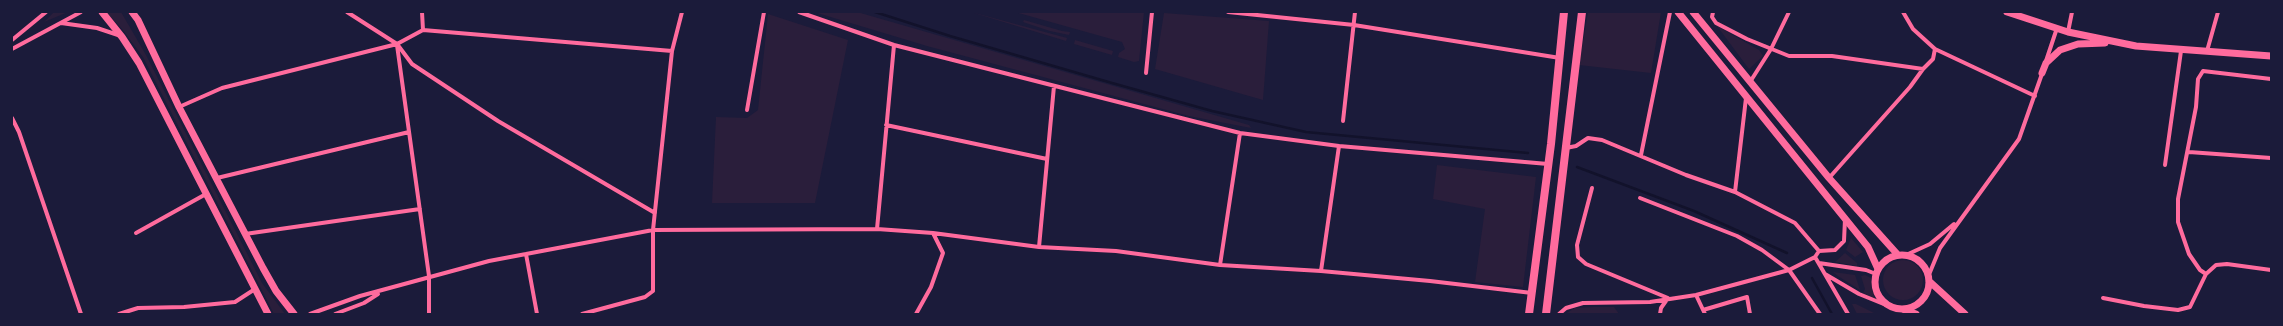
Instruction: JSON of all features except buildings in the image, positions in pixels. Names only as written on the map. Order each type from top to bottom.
[{"type":"main road","points":[[102,12],[122,37],[139,63],[268,314]]},
{"type":"main road","points":[[132,12],[138,20]]},
{"type":"main road","points":[[136,12],[138,20],[179,107],[245,234],[276,291],[294,314]]},
{"type":"main road","points":[[1529,314],[1549,164],[1564,12]]},
{"type":"main road","points":[[1546,314],[1582,12]]},
{"type":"main road","points":[[1678,12],[1868,247],[1877,272]]},
{"type":"main road","points":[[1693,12],[1829,178],[1898,255]]},
{"type":"main road","points":[[2007,12],[2068,32],[2112,42],[2181,51],[2207,51],[2271,56]]},
{"type":"main road","points":[[2042,73],[2046,63],[2060,50],[2078,44],[2112,42]]},
{"type":"main road","points":[[1916,314],[1891,306],[1879,296],[1875,282],[1877,272],[1883,263],[1898,255],[1906,255],[1921,262],[1929,279],[1965,314]]},
{"type":"main road","points":[[1900,308],[1914,306],[1921,301],[1925,295],[1929,279]]},
{"type":"street","points":[[12,49],[81,12]]},
{"type":"street","points":[[347,12],[397,44],[412,64],[492,117],[655,213]]},
{"type":"street","points":[[422,12],[423,30]]},
{"type":"street","points":[[582,314],[645,297],[653,291],[653,230],[672,52],[682,12]]},
{"type":"street","points":[[747,110],[764,12]]},
{"type":"street","points":[[799,12],[894,45],[1240,133],[1339,146],[1549,164]]},
{"type":"street","points":[[1146,73],[1152,12]]},
{"type":"street","points":[[1228,12],[1354,25],[1560,58]]},
{"type":"street","points":[[1343,121],[1355,12]]},
{"type":"street","points":[[1641,155],[1670,12]]},
{"type":"street","points":[[1713,12],[1712,17],[1716,23],[1789,56],[1832,56],[1923,69]]},
{"type":"street","points":[[1750,82],[1771,49],[1788,12]]},
{"type":"street","points":[[1903,12],[1913,29],[1935,49],[2035,96]]},
{"type":"street","points":[[2068,32],[2072,12]]},
{"type":"street","points":[[2207,51],[2218,12]]},
{"type":"street","points":[[12,40],[45,13]]},
{"type":"street","points":[[61,23],[97,28],[122,37]]},
{"type":"street","points":[[1929,279],[1940,248],[2019,139],[2058,28]]},
{"type":"street","points":[[179,107],[222,88],[397,44],[423,30],[672,52]]},
{"type":"street","points":[[397,44],[429,276],[429,314]]},
{"type":"street","points":[[877,229],[894,45]]},
{"type":"street","points":[[1829,178],[1902,97],[1923,69],[1933,59],[1935,49]]},
{"type":"street","points":[[2165,165],[2181,51]]},
{"type":"street","points":[[2206,274],[2200,270],[2189,254],[2178,222],[2178,200],[2189,152],[2196,107],[2198,78],[2203,71],[2271,79]]},
{"type":"street","points":[[1039,247],[1054,86]]},
{"type":"street","points":[[1735,192],[1746,98]]},
{"type":"street","points":[[12,118],[19,132],[81,314]]},
{"type":"street","points":[[886,125],[1047,159]]},
{"type":"street","points":[[217,178],[409,132]]},
{"type":"street","points":[[1220,265],[1240,133]]},
{"type":"street","points":[[1566,148],[1576,146],[1588,138],[1602,140],[1686,175],[1735,192],[1795,223],[1819,251]]},
{"type":"street","points":[[1321,271],[1339,146]]},
{"type":"street","points":[[2189,152],[2271,158]]},
{"type":"street","points":[[1592,188],[1577,245],[1578,257],[1586,264],[1668,298]]},
{"type":"street","points":[[136,233],[206,194]]},
{"type":"street","points":[[1640,198],[1737,236],[1789,270],[1820,314]]},
{"type":"street","points":[[245,234],[420,209]]},
{"type":"street","points":[[1819,251],[1835,250],[1844,242],[1845,217]]},
{"type":"street","points":[[1906,255],[1930,244],[1959,220]]},
{"type":"street","points":[[310,314],[360,296],[382,292],[429,276],[526,254],[653,230],[877,229],[933,233],[1039,247],[1116,251],[1220,265],[1321,271],[1532,294]]},
{"type":"street","points":[[916,314],[931,287],[943,253],[933,233]]},
{"type":"street","points":[[1559,314],[1566,308],[1583,303],[1650,302],[1668,298],[1696,295],[1789,270],[1815,257],[1819,251]]},
{"type":"street","points":[[526,254],[537,314]]},
{"type":"street","points":[[1815,257],[1848,314]]},
{"type":"street","points":[[1819,263],[1877,272]]},
{"type":"street","points":[[2103,298],[2144,306],[2178,310],[2190,307],[2206,274],[2216,265],[2227,264],[2271,270]]},
{"type":"street","points":[[1825,274],[1859,294],[1891,306]]},
{"type":"street","points":[[119,314],[138,308],[184,307],[235,302],[255,289]]},
{"type":"street","points":[[335,314],[364,303],[382,292]]},
{"type":"street","points":[[1696,295],[1704,312],[1747,297],[1750,314]]},
{"type":"street","points":[[1660,314],[1661,308],[1668,298]]},
{"type":"shaded area","points":[[54,12],[68,12],[44,22]]},
{"type":"shaded area","points":[[121,12],[146,55],[262,283],[285,314],[274,314],[143,57],[122,29],[107,13]]},
{"type":"shaded area","points":[[814,12],[857,12],[1249,125],[1251,128],[1189,116],[927,46]]},
{"type":"shaded area","points":[[971,12],[1067,38],[1066,41]]},
{"type":"shaded area","points":[[1015,12],[1144,12],[1139,61],[1134,62],[1118,57],[1119,53],[1125,49],[1122,42]]},
{"type":"shaded area","points":[[1588,12],[1661,12],[1651,73],[1579,65]]},
{"type":"shaded area","points":[[1164,13],[1269,21],[1263,100],[1155,69]]},
{"type":"shaded area","points":[[768,14],[848,40],[815,203],[712,203],[716,117],[747,118],[758,110]]},
{"type":"shaded area","points":[[1024,20],[1070,32],[1069,35],[1050,31],[1023,22]]},
{"type":"shaded area","points":[[1717,26],[1759,50],[1763,56],[1749,69]]},
{"type":"shaded area","points":[[1075,40],[1113,51],[1112,55],[1074,44]]},
{"type":"shaded area","points":[[1437,165],[1536,177],[1523,287],[1475,282],[1485,209],[1433,199]]},
{"type":"shaded area","points":[[1851,238],[1863,252],[1855,257],[1846,250]]},
{"type":"shaded area","points":[[1845,253],[1857,263],[1857,266],[1835,262]]},
{"type":"shaded area","points":[[1899,260],[1907,260],[1914,263],[1920,269],[1923,280],[1920,291],[1914,297],[1907,300],[1899,300],[1892,297],[1886,291],[1883,284],[1883,276],[1886,269],[1892,263]]},
{"type":"shaded area","points":[[1833,272],[1855,275],[1860,290],[1838,276]]},
{"type":"shaded area","points":[[1865,275],[1871,278],[1874,298],[1863,293],[1865,289],[1861,276]]},
{"type":"shaded area","points":[[1852,304],[1856,304],[1876,314],[1857,314]]},
{"type":"shaded area","points":[[1614,307],[1619,314],[1565,314],[1575,308]]},
{"type":"waterway","points":[[875,12],[950,36],[1212,111],[1306,132],[1528,153]]},
{"type":"waterway","points":[[1577,167],[1694,211],[1787,253]]},
{"type":"waterway","points":[[1812,278],[1832,314]]}]
